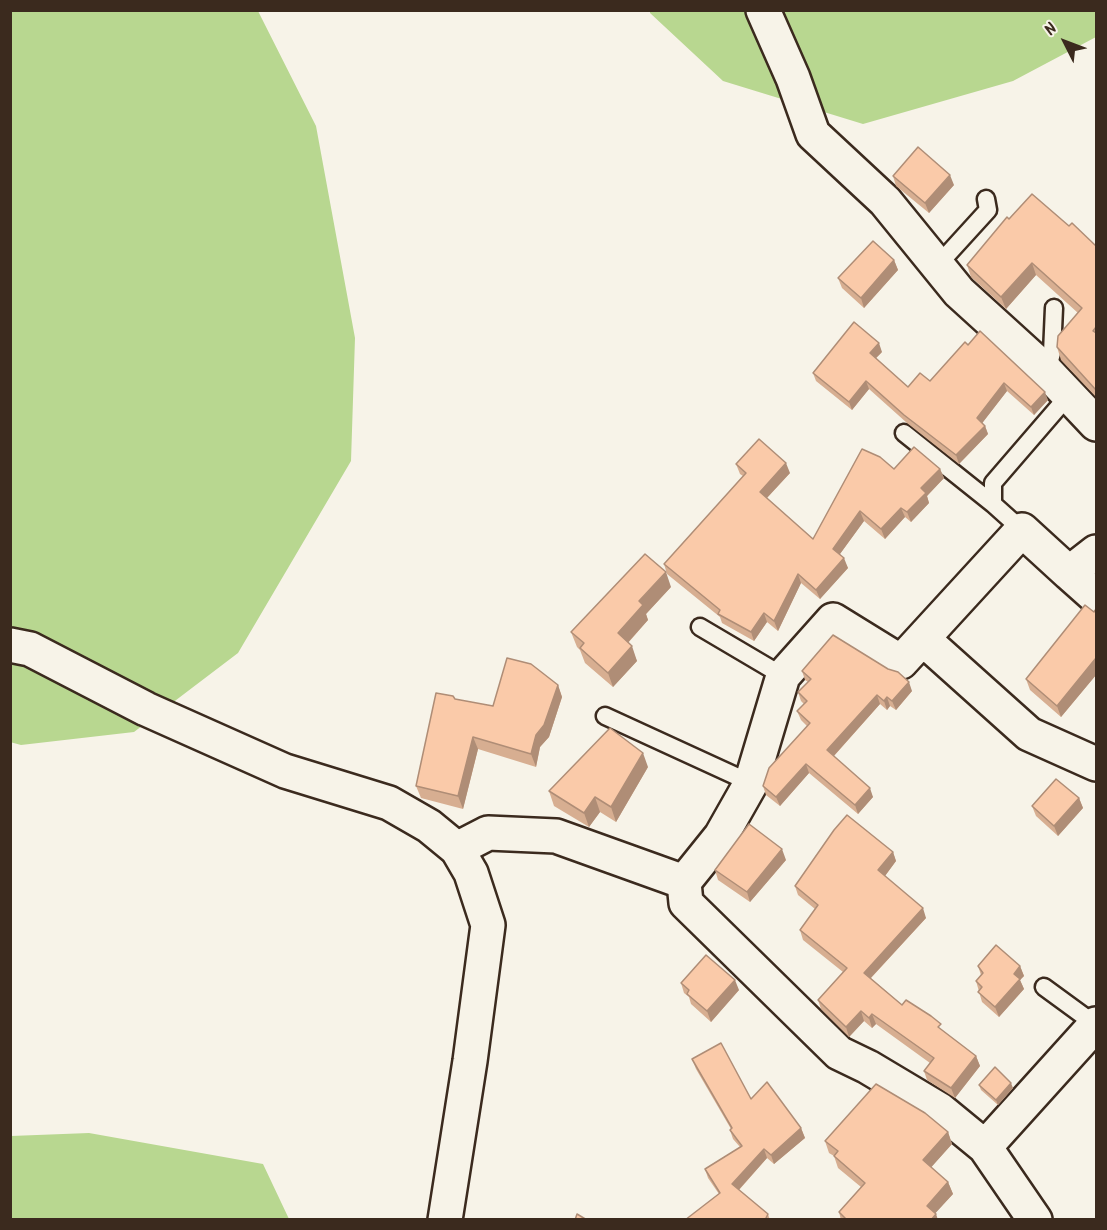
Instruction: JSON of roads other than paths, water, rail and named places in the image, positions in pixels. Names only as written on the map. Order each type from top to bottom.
[{"type":"street","points":[[763,10],[793,78],[813,134],[885,201],[959,292],[1096,424]]},
{"type":"street","points":[[1035,1220],[985,1147],[940,1110],[868,1067],[839,1053],[686,903],[684,882],[721,836],[751,783],[783,676],[833,620],[902,662],[1022,530],[1096,597]]},
{"type":"street","points":[[1070,573],[1096,552]]},
{"type":"street","points":[[923,639],[1029,735],[1096,764]]},
{"type":"street","points":[[10,645],[30,649],[146,709],[285,771],[389,802],[429,826],[457,849],[471,873],[488,925],[470,1061],[445,1220]]},
{"type":"street","points":[[457,849],[488,833],[556,836],[684,882]]},
{"type":"street","points":[[985,1147],[1096,1024]]},
{"type":"lane","points":[[937,266],[988,210],[986,199]]},
{"type":"lane","points":[[993,504],[993,483],[1057,384],[1052,353],[1054,308]]},
{"type":"lane","points":[[904,433],[1022,530]]},
{"type":"lane","points":[[700,627],[783,676]]},
{"type":"lane","points":[[605,716],[751,783]]},
{"type":"lane","points":[[1044,987],[1096,1024]]}]
